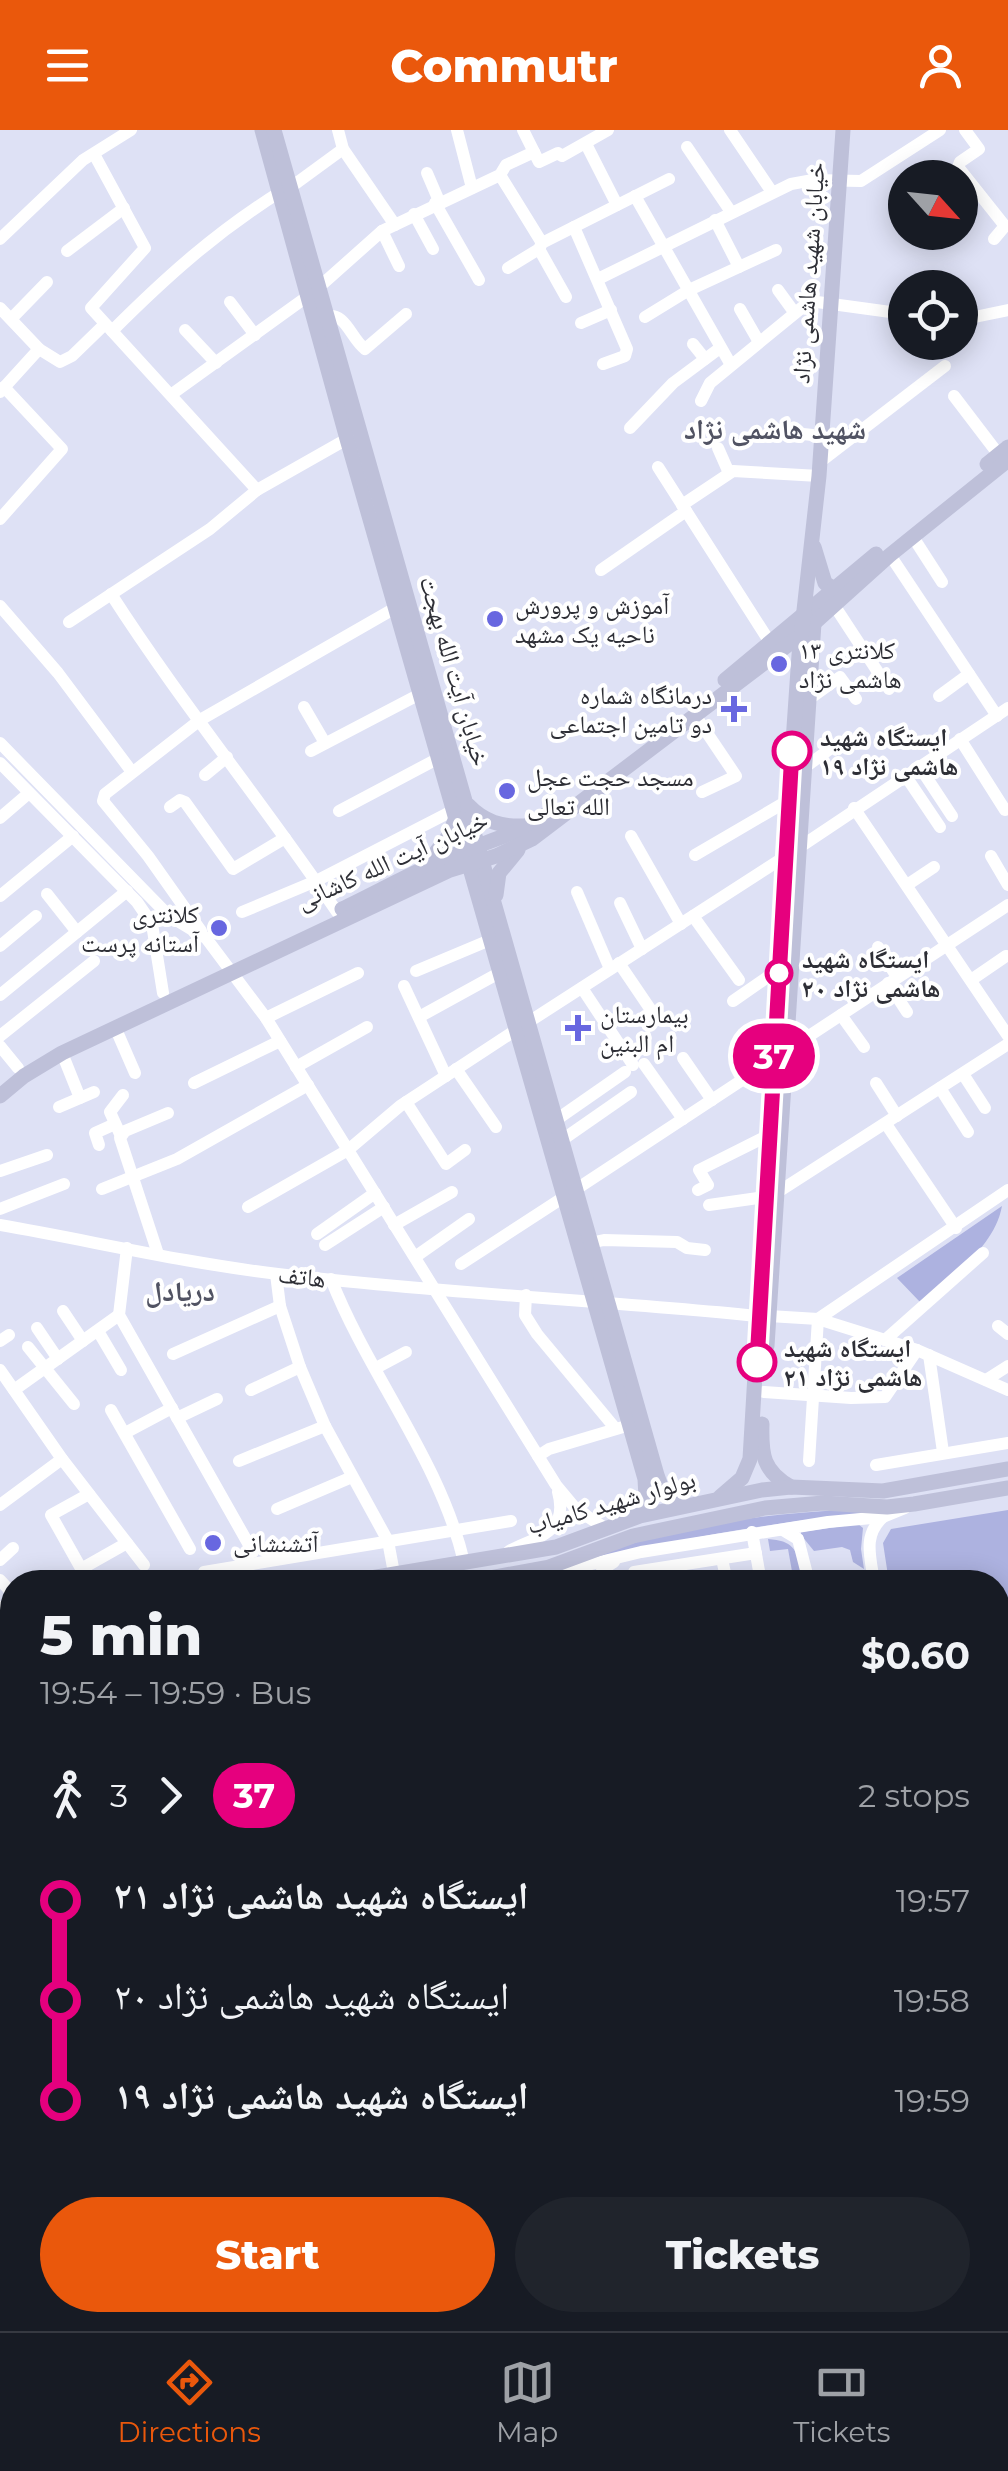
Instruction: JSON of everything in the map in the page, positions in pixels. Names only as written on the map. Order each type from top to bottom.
[{"type":"main road","name":"خیابان آیت الله بهجت","points":[[262,130],[285,189]]},
{"type":"main road","name":"خیابان آیت الله بهجت","points":[[274,130],[347,440],[420,694],[439,758],[498,914],[521,1026],[601,1301],[657,1475],[662,1489],[682,1505]]},
{"type":"main road","name":"خیابان شهید هاشمی نژاد","points":[[812,539],[843,130]]},
{"type":"main road","name":"خیابان آیت الله بهجت","points":[[313,292],[326,317],[459,811]]},
{"type":"main road","name":"خیابان آیت الله کاشانی","points":[[887,551],[912,537],[1005,454]]},
{"type":"main road","name":"خیابان آیت الله کاشانی","points":[[0,1096],[62,1053],[421,871],[532,839],[784,649],[887,551],[1005,454]]},
{"type":"main road","points":[[812,539],[825,583],[835,599]]},
{"type":"main road","points":[[757,1458],[780,1056],[800,847],[812,539]]},
{"type":"main road","points":[[771,1194],[769,1135],[780,1056],[779,970],[788,800],[784,649],[806,625]]},
{"type":"main road","name":"خیابان آیت الله کاشانی","points":[[0,1083],[57,1044],[163,994],[230,968],[537,822],[784,649]]},
{"type":"main road","points":[[421,871],[448,837],[459,811],[508,827],[537,822]]},
{"type":"main road","points":[[498,914],[499,872],[532,839]]},
{"type":"main road","name":"خیابان آیت الله بهجت","points":[[474,855],[499,973],[556,1120],[569,1194],[590,1242],[623,1427],[645,1480],[646,1497],[627,1520]]},
{"type":"main road","points":[[720,1497],[742,1478],[757,1458],[761,1444],[763,1316]]},
{"type":"main road","points":[[757,1458],[792,1487]]},
{"type":"main road","name":"بولوار شهید کامیاب","points":[[413,1570],[556,1547],[627,1520],[720,1497],[792,1487],[882,1490],[1008,1468]]},
{"type":"main road","name":"بولوار شهید کامیاب","points":[[533,1570],[633,1536],[765,1508],[824,1503],[914,1504],[1008,1488]]},
{"type":"street","points":[[0,239],[94,154],[131,130]]},
{"type":"street","points":[[338,130],[343,150],[389,228],[398,266]]},
{"type":"street","points":[[457,130],[472,188]]},
{"type":"street","points":[[522,130],[537,161],[542,162],[608,130]]},
{"type":"street","points":[[730,130],[772,192]]},
{"type":"street","points":[[598,279],[772,192],[813,180],[864,180],[940,130]]},
{"type":"street","points":[[964,130],[979,149],[960,162],[958,168],[1005,226],[994,239]]},
{"type":"street","points":[[586,144],[616,205]]},
{"type":"street","points":[[686,147],[731,212]]},
{"type":"street","points":[[0,308],[39,349],[62,362],[237,219],[343,150]]},
{"type":"street","points":[[172,394],[313,292],[389,228],[500,175],[506,165],[534,152]]},
{"type":"street","points":[[94,154],[144,248],[91,308],[257,490]]},
{"type":"street","points":[[427,172],[437,202],[478,280]]},
{"type":"street","points":[[500,175],[566,297]]},
{"type":"street","points":[[508,268],[574,226],[668,179]]},
{"type":"street","points":[[635,196],[731,365]]},
{"type":"street","points":[[67,251],[124,208]]},
{"type":"street","points":[[414,214],[433,248]]},
{"type":"street","points":[[715,220],[739,268]]},
{"type":"street","points":[[574,226],[628,352],[603,364]]},
{"type":"street","points":[[644,317],[689,290],[776,250]]},
{"type":"street","points":[[10,319],[47,282]]},
{"type":"street","points":[[778,290],[794,312]]},
{"type":"street","points":[[701,401],[710,383],[810,301],[888,311]]},
{"type":"street","points":[[230,302],[254,335]]},
{"type":"street","points":[[740,309],[759,342]]},
{"type":"street","points":[[581,323],[611,310]]},
{"type":"street","points":[[978,316],[1008,310]]},
{"type":"street","points":[[326,317],[339,316],[365,350],[406,314]]},
{"type":"street","points":[[185,330],[216,363]]},
{"type":"street","points":[[693,344],[705,359]]},
{"type":"street","points":[[630,428],[673,383],[720,348]]},
{"type":"street","points":[[3,511],[62,449],[2,390],[39,349]]},
{"type":"street","points":[[601,570],[729,473],[819,469],[944,366]]},
{"type":"street","points":[[954,396],[1005,454]]},
{"type":"street","points":[[784,432],[822,436]]},
{"type":"street","points":[[69,622],[210,529],[257,490],[347,440]]},
{"type":"street","points":[[718,448],[729,473]]},
{"type":"street","points":[[658,467],[784,649]]},
{"type":"street","points":[[912,537],[942,582]]},
{"type":"street","points":[[800,847],[1002,712],[969,674],[887,551]]},
{"type":"street","points":[[111,594],[152,659],[337,912]]},
{"type":"street","points":[[835,599],[889,689]]},
{"type":"street","points":[[0,606],[58,674],[132,772]]},
{"type":"street","points":[[397,607],[200,720],[105,794],[104,801],[266,1018],[556,1485],[576,1509],[605,1528]]},
{"type":"street","points":[[938,696],[969,674]]},
{"type":"street","points":[[808,700],[840,677],[856,699]]},
{"type":"street","points":[[311,750],[420,694]]},
{"type":"street","points":[[304,707],[325,743]]},
{"type":"street","points":[[695,715],[736,776],[702,792]]},
{"type":"street","points":[[960,740],[1005,810]]},
{"type":"street","points":[[0,742],[168,915],[206,938]]},
{"type":"street","points":[[804,768],[838,743]]},
{"type":"street","points":[[205,775],[227,757]]},
{"type":"street","points":[[338,811],[439,758]]},
{"type":"street","points":[[0,763],[126,891],[152,924],[163,994]]},
{"type":"street","points":[[919,766],[952,816]]},
{"type":"street","points":[[906,775],[940,827]]},
{"type":"street","points":[[0,818],[29,793]]},
{"type":"street","points":[[170,808],[180,800],[185,802],[232,869],[285,838]]},
{"type":"street","points":[[695,855],[788,800]]},
{"type":"street","points":[[854,808],[1008,1036]]},
{"type":"street","points":[[242,912],[316,881],[459,811]]},
{"type":"street","points":[[0,896],[72,836]]},
{"type":"street","points":[[631,836],[687,920],[739,980]]},
{"type":"street","points":[[248,1207],[348,1150],[406,1102],[786,856]]},
{"type":"street","points":[[991,856],[1008,885]]},
{"type":"street","points":[[907,885],[934,867]]},
{"type":"street","points":[[0,994],[126,891]]},
{"type":"street","points":[[576,892],[614,966],[655,1016]]},
{"type":"street","points":[[48,894],[77,932]]},
{"type":"street","points":[[620,903],[642,949]]},
{"type":"street","points":[[461,1264],[1003,908],[1008,924]]},
{"type":"street","points":[[0,946],[36,916]]},
{"type":"street","points":[[416,971],[490,940]]},
{"type":"street","points":[[878,946],[908,1012]]},
{"type":"street","points":[[971,980],[1006,956]]},
{"type":"street","points":[[0,1036],[94,961]]},
{"type":"street","points":[[733,1002],[779,970]]},
{"type":"street","points":[[266,1018],[358,973]]},
{"type":"street","points":[[419,1018],[499,973]]},
{"type":"street","points":[[404,986],[451,1073],[496,1127]]},
{"type":"street","points":[[582,988],[634,1067],[683,1120]]},
{"type":"street","points":[[841,1014],[864,1047]]},
{"type":"street","points":[[114,1027],[136,1073]]},
{"type":"street","points":[[296,1067],[367,1027]]},
{"type":"street","points":[[194,1083],[280,1041]]},
{"type":"street","points":[[709,1204],[771,1194],[1008,1044]]},
{"type":"street","points":[[0,1046],[18,1068]]},
{"type":"street","points":[[59,1107],[87,1095],[62,1053]]},
{"type":"street","points":[[683,1058],[712,1100]]},
{"type":"street","points":[[556,1120],[634,1067]]},
{"type":"street","points":[[962,1074],[985,1108]]},
{"type":"street","points":[[876,1083],[892,1120],[956,1228]]},
{"type":"street","points":[[102,1189],[178,1159],[308,1085]]},
{"type":"street","points":[[940,1088],[968,1132]]},
{"type":"street","points":[[562,1140],[631,1092]]},
{"type":"street","points":[[122,1095],[110,1112],[158,1254]]},
{"type":"street","points":[[406,1102],[446,1164],[465,1150]]},
{"type":"street","points":[[99,1144],[95,1133],[168,1113]]},
{"type":"street","points":[[698,1190],[708,1185],[699,1170],[769,1135]]},
{"type":"street","points":[[0,1170],[47,1155]]},
{"type":"street","points":[[0,1210],[64,1184]]},
{"type":"street","points":[[809,1461],[818,1318],[1008,1190]]},
{"type":"street","points":[[394,1225],[452,1192]]},
{"type":"street","points":[[375,1194],[321,1240],[384,1207]]},
{"type":"street","points":[[414,1257],[469,1219]]},
{"type":"street","name":"هاتف","points":[[0,1225],[276,1274],[818,1318],[923,1353],[1008,1390]]},
{"type":"street","points":[[590,1242],[677,1242],[705,1250]]},
{"type":"street","points":[[127,1248],[119,1315],[253,1552]]},
{"type":"street","points":[[885,1340],[982,1253]]},
{"type":"street","points":[[276,1274],[280,1306],[300,1367],[325,1426],[388,1541],[393,1570]]},
{"type":"street","points":[[331,1279],[457,1531],[464,1562]]},
{"type":"street","points":[[526,1295],[525,1315],[537,1334],[623,1427],[549,1449],[538,1456]]},
{"type":"street","points":[[173,1354],[280,1306]]},
{"type":"street","points":[[63,1311],[83,1341]]},
{"type":"street","points":[[119,1315],[45,1369],[6,1382],[144,1566]]},
{"type":"street","points":[[37,1328],[58,1360]]},
{"type":"street","points":[[98,1330],[121,1370]]},
{"type":"street","points":[[28,1347],[74,1404]]},
{"type":"street","points":[[376,1368],[406,1352]]},
{"type":"street","points":[[764,1392],[886,1397],[923,1353]]},
{"type":"street","points":[[923,1353],[943,1452]]},
{"type":"street","points":[[986,1380],[1008,1366]]},
{"type":"street","points":[[251,1390],[300,1367]]},
{"type":"street","points":[[125,1433],[217,1399]]},
{"type":"street","points":[[112,1410],[190,1549]]},
{"type":"street","points":[[239,1461],[325,1426]]},
{"type":"street","points":[[876,1466],[1008,1443]]},
{"type":"street","points":[[0,1505],[62,1459]]},
{"type":"street","points":[[278,1509],[352,1477]]},
{"type":"street","points":[[495,1558],[554,1528],[563,1508],[556,1485]]},
{"type":"street","points":[[82,1570],[51,1515],[89,1494]]},
{"type":"street","points":[[549,1567],[572,1570],[626,1555],[752,1532],[883,1517],[914,1504]]},
{"type":"street","points":[[872,1570],[870,1531],[883,1517]]},
{"type":"street","points":[[216,1570],[510,1521]]},
{"type":"street","points":[[780,1529],[798,1539],[806,1570]]},
{"type":"street","points":[[752,1532],[758,1570]]},
{"type":"street","points":[[90,1570],[127,1544]]},
{"type":"street","points":[[0,1560],[13,1548]]},
{"type":"street","points":[[673,1570],[756,1553]]},
{"type":"street","points":[[626,1555],[631,1570]]},
{"type":"street","points":[[603,1570],[626,1555]]},
{"type":"street","points":[[722,1560],[724,1570]]},
{"type":"street","points":[[549,1567],[554,1570]]},
{"type":"shaded area","points":[[1002,1206],[981,1248],[920,1302],[897,1278]]},
{"type":"shaded area","points":[[841,1510],[886,1511],[729,1532],[575,1565],[639,1542],[705,1526]]},
{"type":"shaded area","points":[[1008,1510],[1008,1570],[887,1570],[883,1543],[891,1529]]},
{"type":"shaded area","points":[[858,1524],[863,1528],[864,1569],[853,1562],[850,1550],[842,1547],[814,1551],[801,1535],[801,1532]]},
{"type":"shaded area","points":[[768,1539],[792,1547],[802,1570],[792,1570],[788,1549],[770,1551]]},
{"type":"bus line","name":"37","points":[[757,1362],[792,751]]},
{"type":"place","name":"آموزش و پرورش ناحیه یک مشهد","points":[[495,619]]},
{"type":"place","name":"کلانتری ۱۳ هاشمی نژاد","points":[[779,664]]},
{"type":"place","name":"درمانگاه شماره دو تامین اجتماعی","points":[[734,709]]},
{"type":"place","name":"ایستگاه شهید هاشمی نژاد ۱۹","points":[[792,751]]},
{"type":"place","name":"مسجد حجت عجل الله تعالی","points":[[507,791]]},
{"type":"place","name":"کلانتری آستانه پرست","points":[[219,928]]},
{"type":"place","name":"ایستگاه شهید هاشمی نژاد ۲۰","points":[[779,973]]},
{"type":"place","name":"بیمارستان ام البنین","points":[[578,1028]]},
{"type":"place","name":"ایستگاه شهید هاشمی نژاد ۲۱","points":[[757,1362]]},
{"type":"place","name":"آتشنشانی","points":[[213,1543]]},
{"type":"district","name":"شهید هاشمی نژاد","points":[[775,429]]},
{"type":"district","name":"دریادل","points":[[180,1291]]}]
